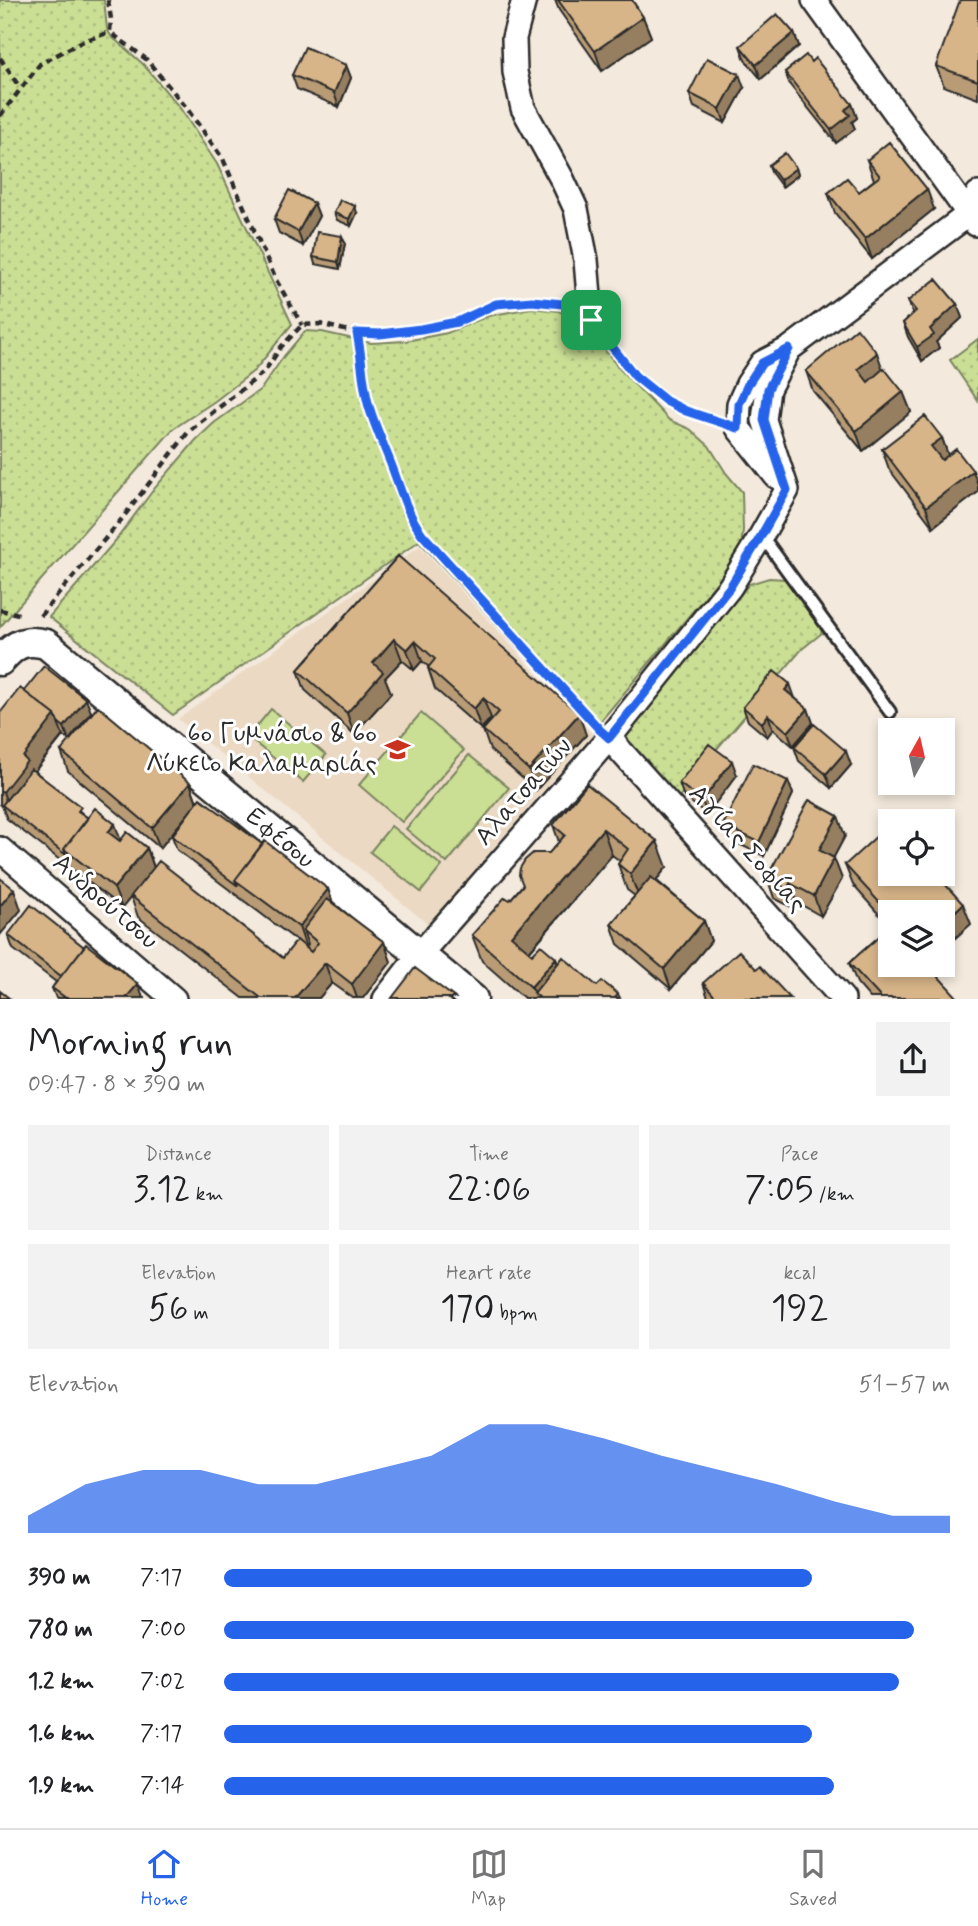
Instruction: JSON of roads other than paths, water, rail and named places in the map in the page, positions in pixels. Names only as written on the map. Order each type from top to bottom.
[{"type":"street","points":[[524,0],[514,38],[515,72],[523,108],[576,209],[586,260],[591,320]]},
{"type":"street","points":[[787,490],[738,428],[739,404],[762,363],[789,349],[975,212],[818,2]]},
{"type":"street","points":[[787,490],[764,420],[768,389],[789,349]]},
{"type":"street","name":"Αλατσατών","points":[[385,999],[420,954],[609,738],[730,587],[787,490]]},
{"type":"street","name":"Εφέσου","points":[[8,653],[29,642],[46,644],[473,999]]},
{"type":"street","name":"Αγίας Σοφίας","points":[[609,738],[843,999]]},
{"type":"street","name":"Ανδρούτσου","points":[[0,849],[174,999]]},
{"type":"lane","points":[[761,536],[890,712]]},
{"type":"place","name":"6ο Γυμνάσιο & 6ο Λύκειο Καλαμαριάς","points":[[397,749]]}]
